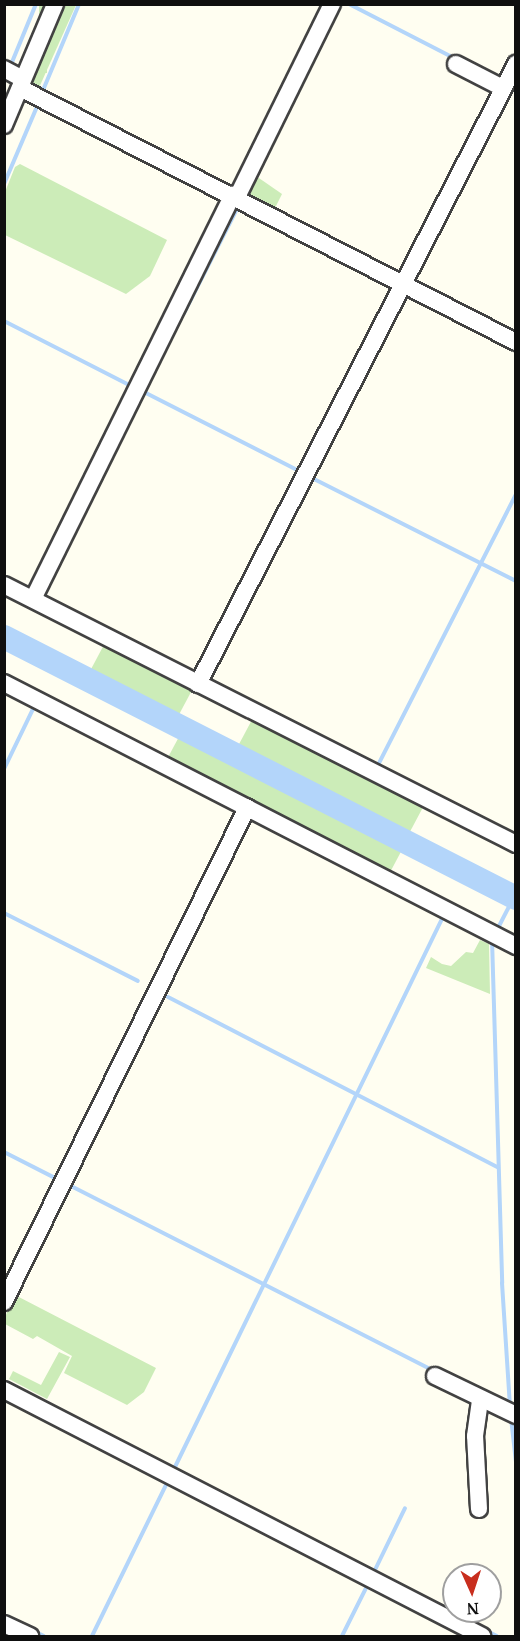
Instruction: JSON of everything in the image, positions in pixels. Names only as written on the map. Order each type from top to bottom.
[{"type":"street","points":[[4,124],[55,4]]},
{"type":"street","points":[[33,599],[239,196],[332,4]]},
{"type":"street","points":[[456,64],[503,88]]},
{"type":"street","points":[[200,681],[516,64]]},
{"type":"street","points":[[21,82],[516,342]]},
{"type":"street","points":[[4,585],[200,681],[516,844]]},
{"type":"street","points":[[4,683],[245,812],[516,946]]},
{"type":"street","points":[[4,1302],[245,812]]},
{"type":"street","points":[[435,1376],[512,1414]]},
{"type":"street","points":[[4,1390],[482,1636]]},
{"type":"street","points":[[479,1509],[475,1436],[480,1400]]},
{"type":"street","points":[[4,1624],[30,1636]]},
{"type":"green space","points":[[39,5],[47,5],[47,73],[39,73]]},
{"type":"green space","points":[[61,5],[76,5],[38,90],[29,83]]},
{"type":"green space","points":[[20,164],[167,240],[150,276],[126,294],[5,235],[5,192],[15,167]]},
{"type":"green space","points":[[256,176],[282,194],[275,208],[247,195]]},
{"type":"green space","points":[[106,641],[193,687],[177,719],[89,673]]},
{"type":"green space","points":[[254,716],[424,806],[406,840],[236,750]]},
{"type":"green space","points":[[181,733],[402,850],[388,876],[167,759]]},
{"type":"green space","points":[[480,940],[489,944],[490,994],[426,968],[431,957],[442,964],[451,966],[466,952],[473,953]]},
{"type":"green space","points":[[15,1295],[156,1368],[144,1392],[127,1405],[64,1373],[72,1356],[37,1336],[33,1339],[5,1324],[5,1317]]},
{"type":"green space","points":[[59,1352],[70,1357],[47,1399],[9,1379],[13,1371],[41,1385]]},
{"type":"waterway","points":[[10,67],[36,4]]},
{"type":"waterway","points":[[41,95],[79,4]]},
{"type":"waterway","points":[[349,4],[454,58]]},
{"type":"waterway","points":[[4,184],[39,102]]},
{"type":"waterway","points":[[184,313],[239,205]]},
{"type":"waterway","points":[[4,321],[133,387]]},
{"type":"waterway","points":[[142,391],[301,472]]},
{"type":"waterway","points":[[310,477],[516,581]]},
{"type":"waterway","points":[[376,769],[516,494]]},
{"type":"waterway","points":[[4,637],[516,898]]},
{"type":"waterway","points":[[4,769],[34,707]]},
{"type":"waterway","points":[[497,930],[516,893]]},
{"type":"waterway","points":[[4,913],[138,981]]},
{"type":"waterway","points":[[173,1471],[443,917]]},
{"type":"waterway","points":[[492,939],[502,1283],[510,1408]]},
{"type":"waterway","points":[[168,997],[498,1167]]},
{"type":"waterway","points":[[4,1152],[59,1180]]},
{"type":"waterway","points":[[69,1185],[432,1370]]},
{"type":"waterway","points":[[511,1418],[516,1462]]},
{"type":"waterway","points":[[92,1636],[168,1481]]},
{"type":"waterway","points":[[373,1574],[405,1508]]},
{"type":"waterway","points":[[342,1636],[368,1584]]},
{"type":"waterway","points":[[34,1631],[44,1636]]},
{"type":"waterway","points":[[487,1631],[497,1636]]}]
